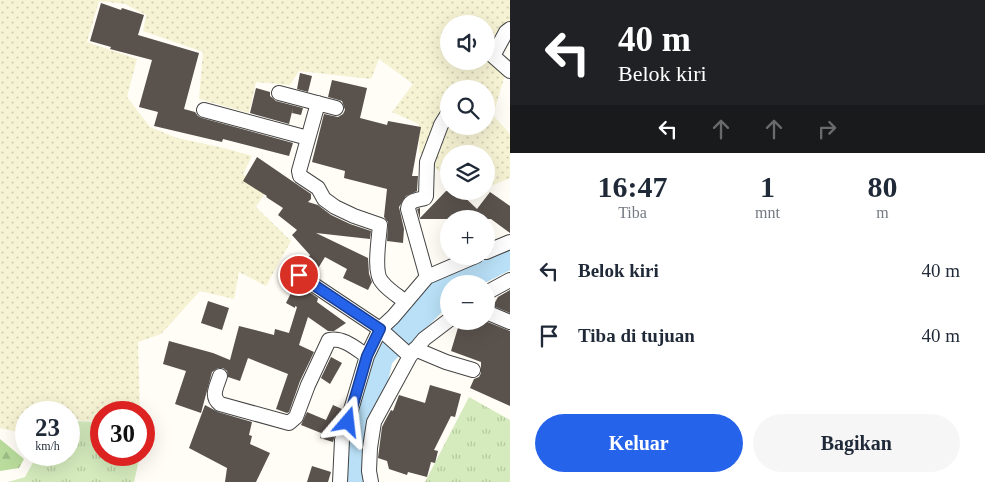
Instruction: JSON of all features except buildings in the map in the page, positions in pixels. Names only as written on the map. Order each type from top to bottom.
[{"type":"street","points":[[510,29],[506,32],[493,56],[510,71]]},
{"type":"street","points":[[279,93],[336,108]]},
{"type":"street","points":[[318,103],[299,171],[300,176],[318,188],[324,199],[335,207],[380,225],[376,270],[378,277],[382,283],[406,302]]},
{"type":"street","points":[[204,110],[308,138]]},
{"type":"street","points":[[427,277],[408,209],[411,202],[426,196],[427,162],[440,128]]},
{"type":"street","points":[[495,248],[510,242]]},
{"type":"street","points":[[340,482],[342,440],[367,356],[382,331],[427,277],[455,265]]},
{"type":"street","points":[[299,275],[382,331],[399,347],[472,370]]},
{"type":"street","points":[[495,288],[510,280]]},
{"type":"street","points":[[495,316],[510,322]]},
{"type":"street","points":[[371,482],[370,448],[374,422],[413,352],[424,339],[440,327]]},
{"type":"street","points":[[220,376],[214,396],[220,404],[289,423],[296,417],[328,340],[336,339],[347,342],[367,356]]},
{"type":"shaded area","points":[[0,0],[510,0],[510,26],[495,44],[495,15],[440,15],[440,70],[495,70],[495,54],[508,65],[495,108],[495,80],[440,80],[440,135],[495,135],[495,117],[510,134],[510,178],[495,184],[495,145],[440,145],[440,172],[419,152],[419,124],[392,112],[413,84],[379,59],[371,79],[299,71],[290,85],[256,82],[249,113],[199,99],[203,52],[143,31],[146,15],[125,4],[99,1],[87,42],[137,59],[127,97],[150,127],[177,138],[252,156],[243,174],[267,190],[256,207],[291,241],[266,286],[239,272],[234,299],[200,291],[161,334],[138,342],[140,401],[90,401],[90,421],[82,421],[80,420],[80,401],[15,401],[15,431],[0,428]]},
{"type":"green space","points":[[469,397],[510,420],[510,482],[425,482]]},
{"type":"green space","points":[[80,421],[90,422],[90,466],[138,466],[134,482],[8,482],[25,477],[31,466],[80,466]]},
{"type":"green space","points":[[0,439],[15,452],[15,466],[20,466],[19,468],[0,471]]},
{"type":"waterway","points":[[468,275],[510,254]]},
{"type":"waterway","points":[[356,482],[353,465],[379,356],[440,293]]},
{"type":"route","points":[[299,275],[380,329],[376,341],[367,356],[348,422]]}]
